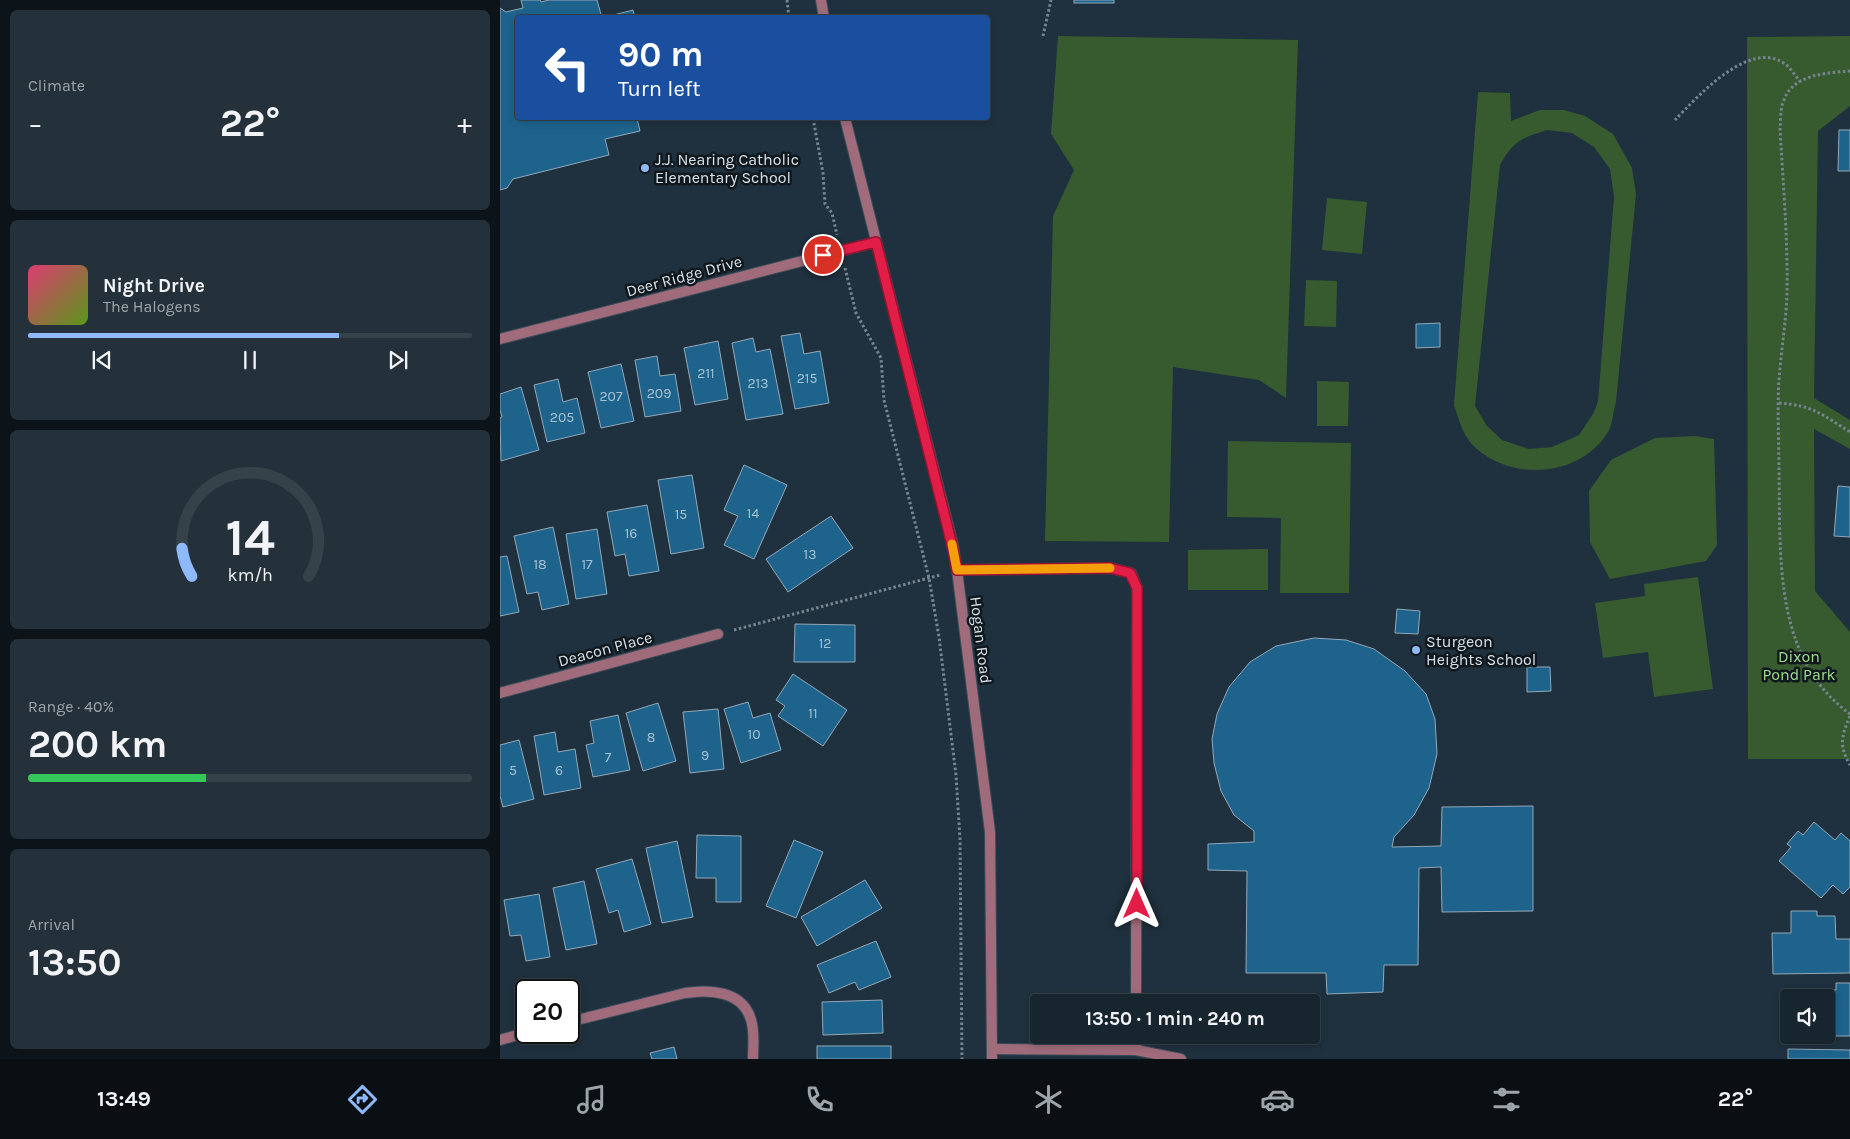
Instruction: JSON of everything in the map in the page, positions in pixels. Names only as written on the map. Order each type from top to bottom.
[{"type":"street","points":[[821,0],[824,15]]},
{"type":"street","name":"Hogan Road","points":[[846,120],[957,570],[990,832],[992,1054]]},
{"type":"street","name":"Deer Ridge Drive","points":[[500,339],[876,242]]},
{"type":"street","points":[[957,570],[1110,568],[1130,573],[1137,588],[1136,994]]},
{"type":"street","name":"Deacon Place","points":[[500,693],[718,634]]},
{"type":"street","points":[[580,1019],[685,993],[699,991],[725,994],[738,999],[747,1009],[753,1031],[753,1059]]},
{"type":"street","points":[[500,1040],[515,1036]]},
{"type":"street","points":[[1136,1044],[1136,1050]]},
{"type":"street","points":[[992,1054],[1136,1050],[1181,1059]]},
{"type":"path","points":[[787,0],[789,15]]},
{"type":"path","points":[[1042,36],[1051,0]]},
{"type":"path","points":[[1675,120],[1694,100],[1729,71],[1742,63],[1758,57],[1778,60],[1785,64],[1800,81]]},
{"type":"path","points":[[1850,71],[1824,74],[1800,81],[1787,92],[1783,102],[1781,113],[1787,295],[1778,403],[1780,533],[1785,591],[1798,646],[1828,696],[1850,715],[1842,744],[1843,753],[1850,766]]},
{"type":"path","points":[[812,120],[822,173],[825,204],[832,213]]},
{"type":"path","points":[[850,286],[856,313],[881,358],[884,400],[929,578],[948,706],[957,794],[961,859],[962,1059]]},
{"type":"path","points":[[1778,403],[1810,408],[1850,432]]},
{"type":"path","points":[[718,634],[943,574]]},
{"type":"green space","points":[[1058,36],[1298,40],[1286,398],[1259,380],[1173,367],[1169,542],[1045,541],[1053,216],[1074,170],[1051,134]]},
{"type":"green space","name":"Dixon Pond Park","points":[[1850,36],[1850,106],[1818,131],[1814,398],[1850,420],[1850,449],[1814,429],[1815,591],[1850,632],[1850,759],[1748,759],[1747,37]]},
{"type":"green space","points":[[1478,92],[1510,93],[1511,121],[1540,110],[1564,110],[1585,116],[1613,134],[1632,168],[1636,194],[1616,402],[1610,429],[1596,447],[1581,458],[1565,465],[1547,469],[1528,470],[1492,460],[1472,445],[1465,435],[1454,405]],"holes":[[[1547,130],[1572,133],[1594,147],[1610,169],[1614,196],[1598,402],[1593,414],[1579,435],[1552,447],[1529,449],[1502,440],[1487,426],[1475,406],[1500,165],[1514,145],[1531,135]]]},
{"type":"green space","points":[[1327,198],[1367,202],[1362,254],[1322,250]]},
{"type":"green space","points":[[1306,280],[1337,281],[1336,327],[1304,326]]},
{"type":"green space","points":[[1317,381],[1349,382],[1348,426],[1317,426]]},
{"type":"green space","points":[[1695,436],[1714,439],[1717,545],[1706,561],[1610,579],[1590,542],[1589,491],[1611,460],[1655,438]]},
{"type":"green space","points":[[1228,441],[1351,443],[1349,593],[1280,593],[1281,518],[1227,517]]},
{"type":"green space","points":[[1268,549],[1268,590],[1188,590],[1188,550]]},
{"type":"green space","points":[[1698,577],[1713,689],[1654,697],[1648,652],[1603,658],[1595,603],[1645,596],[1644,584]]},
{"type":"building","name":"J.J. Nearing Catholic Elementary School","points":[[521,0],[540,0],[541,2],[549,0],[597,0],[601,15],[515,15],[515,120],[637,120],[640,131],[605,139],[609,155],[513,179],[507,188],[500,190],[500,8],[506,12],[523,8]]},
{"type":"building","points":[[1074,0],[1114,0],[1114,3],[1074,3]]},
{"type":"building","points":[[633,10],[634,15],[614,15]]},
{"type":"building","points":[[1839,130],[1850,130],[1850,171],[1838,171]]},
{"type":"building","points":[[1440,323],[1440,347],[1416,348],[1416,324]]},
{"type":"building","points":[[800,333],[804,354],[820,351],[829,403],[795,409],[781,336]]},
{"type":"building","points":[[753,338],[756,352],[770,349],[783,414],[746,420],[732,343]]},
{"type":"building","points":[[718,341],[728,399],[695,405],[684,348]]},
{"type":"building","points":[[657,356],[660,376],[675,374],[681,411],[645,417],[635,360]]},
{"type":"building","points":[[621,364],[634,421],[601,428],[588,372]]},
{"type":"building","points":[[558,379],[563,402],[577,398],[585,433],[547,442],[534,385]]},
{"type":"building","points":[[521,387],[539,450],[501,461],[500,418],[502,417],[500,394]]},
{"type":"building","points":[[744,465],[787,485],[754,559],[724,545],[738,516],[724,510]]},
{"type":"building","points":[[692,475],[704,548],[671,554],[658,480]]},
{"type":"building","points":[[1838,486],[1850,487],[1850,537],[1834,536]]},
{"type":"building","points":[[647,505],[659,571],[629,576],[625,554],[615,556],[607,512]]},
{"type":"building","points":[[831,516],[853,548],[788,592],[766,559]]},
{"type":"building","points":[[553,527],[569,604],[542,610],[538,592],[527,594],[514,536]]},
{"type":"building","points":[[597,529],[607,594],[576,599],[566,534]]},
{"type":"building","points":[[507,556],[519,612],[500,616],[500,557]]},
{"type":"building","points":[[1397,609],[1420,611],[1418,634],[1395,633]]},
{"type":"building","points":[[795,624],[855,625],[855,662],[794,662]]},
{"type":"building","points":[[1314,638],[1346,640],[1374,649],[1405,671],[1426,694],[1435,719],[1437,754],[1429,788],[1414,815],[1394,837],[1392,847],[1441,846],[1442,807],[1533,806],[1533,911],[1442,912],[1441,867],[1419,868],[1418,965],[1384,965],[1383,992],[1327,994],[1326,973],[1246,973],[1247,871],[1208,870],[1208,844],[1254,842],[1254,831],[1234,815],[1221,791],[1214,763],[1212,739],[1217,714],[1229,687],[1250,662],[1276,646]]},
{"type":"building","points":[[1527,667],[1550,667],[1551,691],[1527,692]]},
{"type":"building","points":[[793,674],[847,710],[823,746],[778,716],[785,706],[776,700]]},
{"type":"building","points":[[748,702],[753,718],[770,713],[781,750],[741,763],[724,709]]},
{"type":"building","points":[[658,703],[676,761],[643,771],[626,713]]},
{"type":"building","points":[[718,709],[724,769],[690,773],[683,712]]},
{"type":"building","points":[[618,715],[630,770],[593,777],[586,745],[594,743],[590,721]]},
{"type":"building","points":[[555,732],[558,752],[575,749],[581,788],[544,795],[534,736]]},
{"type":"building","points":[[519,740],[534,799],[503,807],[500,796],[500,745]]},
{"type":"building","points":[[1814,822],[1835,840],[1841,833],[1850,841],[1850,887],[1843,894],[1833,885],[1821,898],[1779,861],[1791,847],[1787,844],[1798,831],[1803,835]]},
{"type":"building","points":[[697,835],[741,836],[741,902],[716,902],[716,878],[696,878]]},
{"type":"building","points":[[794,840],[823,852],[796,918],[766,906]]},
{"type":"building","points":[[677,841],[693,917],[662,923],[646,848]]},
{"type":"building","points":[[632,859],[651,924],[624,932],[618,910],[609,913],[596,869]]},
{"type":"building","points":[[865,880],[882,908],[817,946],[801,917]]},
{"type":"building","points":[[584,881],[597,944],[566,950],[553,888]]},
{"type":"building","points":[[539,894],[550,957],[526,961],[521,935],[510,936],[504,900]]},
{"type":"building","points":[[1791,911],[1817,911],[1817,916],[1835,916],[1836,939],[1850,939],[1850,973],[1773,974],[1772,933],[1791,933]]},
{"type":"building","points":[[876,941],[891,977],[859,990],[855,982],[829,993],[817,965]]},
{"type":"building","points":[[1836,983],[1850,983],[1850,1036],[1835,1036]]},
{"type":"building","points":[[882,1000],[883,1033],[823,1035],[822,1002]]},
{"type":"building","points":[[817,1046],[891,1046],[891,1059],[817,1059]]},
{"type":"building","points":[[674,1047],[677,1059],[652,1059],[650,1053]]},
{"type":"building","points":[[1788,1049],[1850,1050],[1850,1059],[1788,1059]]},
{"type":"slow traffic","points":[[952,544],[957,570],[1110,568]]},
{"type":"place","name":"J.J. Nearing Catholic Elementary School","points":[[645,168]]},
{"type":"place","name":"Sturgeon Heights School","points":[[1416,650]]},
{"type":"route","points":[[823,255],[876,242],[957,570],[1110,568],[1130,573],[1137,588],[1137,904]]}]
